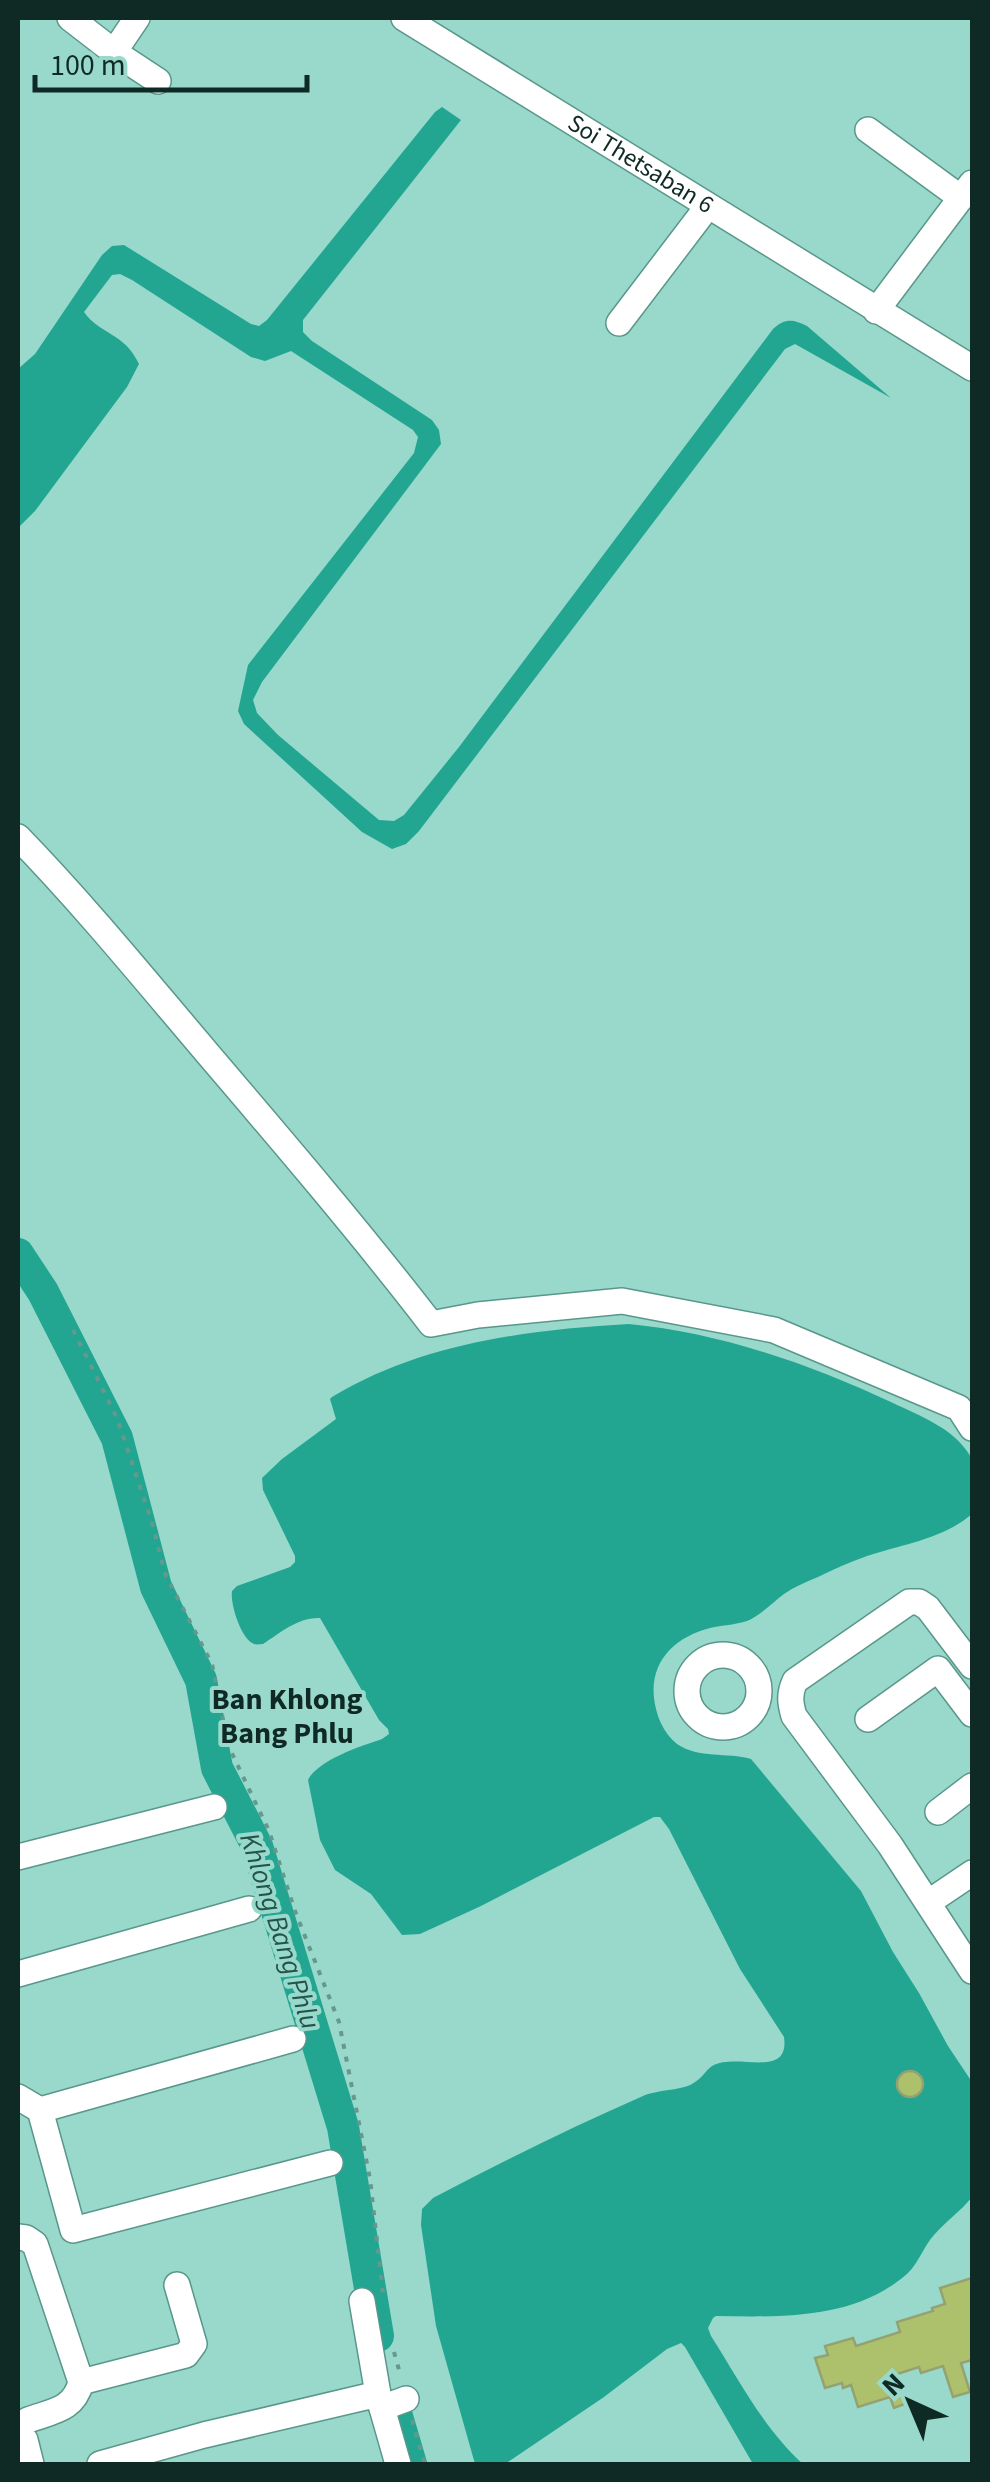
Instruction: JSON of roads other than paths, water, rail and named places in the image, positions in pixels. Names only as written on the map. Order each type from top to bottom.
[{"type":"street","points":[[70,18],[158,81]]},
{"type":"street","points":[[114,52],[138,18]]},
{"type":"street","name":"Soi Thetsaban 6","points":[[404,18],[972,368]]},
{"type":"street","points":[[868,130],[967,190],[876,310]]},
{"type":"street","points":[[619,323],[708,206]]},
{"type":"street","points":[[18,837],[368,1242],[431,1324],[478,1315],[622,1301],[641,1304],[774,1330],[959,1408],[972,1428]]},
{"type":"street","points":[[972,1666],[928,1608],[919,1602],[908,1602],[795,1681],[790,1704],[794,1716],[890,1845],[972,1971]]},
{"type":"street","points":[[868,1719],[938,1669],[972,1714]]},
{"type":"street","points":[[758,1690],[791,1690]]},
{"type":"street","points":[[938,1812],[972,1786]]},
{"type":"street","points":[[18,1857],[214,1807]]},
{"type":"street","points":[[928,1902],[972,1873]]},
{"type":"street","points":[[18,1974],[249,1909]]},
{"type":"street","points":[[293,2040],[29,2104],[73,2230],[330,2163]]},
{"type":"street","points":[[18,2237],[35,2244],[81,2382],[77,2397],[28,2441]]},
{"type":"street","points":[[81,2382],[186,2354],[194,2344],[177,2285]]},
{"type":"street","points":[[372,2298],[398,2464]]},
{"type":"street","points":[[100,2464],[204,2435],[390,2395]]},
{"type":"waterway","name":"Khlong Bang Phlu","points":[[18,1254],[43,1292],[117,1438],[156,1587],[201,1680],[217,1768],[257,1846],[343,2127],[378,2336]]},
{"type":"waterway","name":"Khlong Bang Phlu","points":[[396,2413],[411,2464]]},
{"type":"district","name":"Ban Khlong Bang Phlu","points":[[287,1716]]}]
